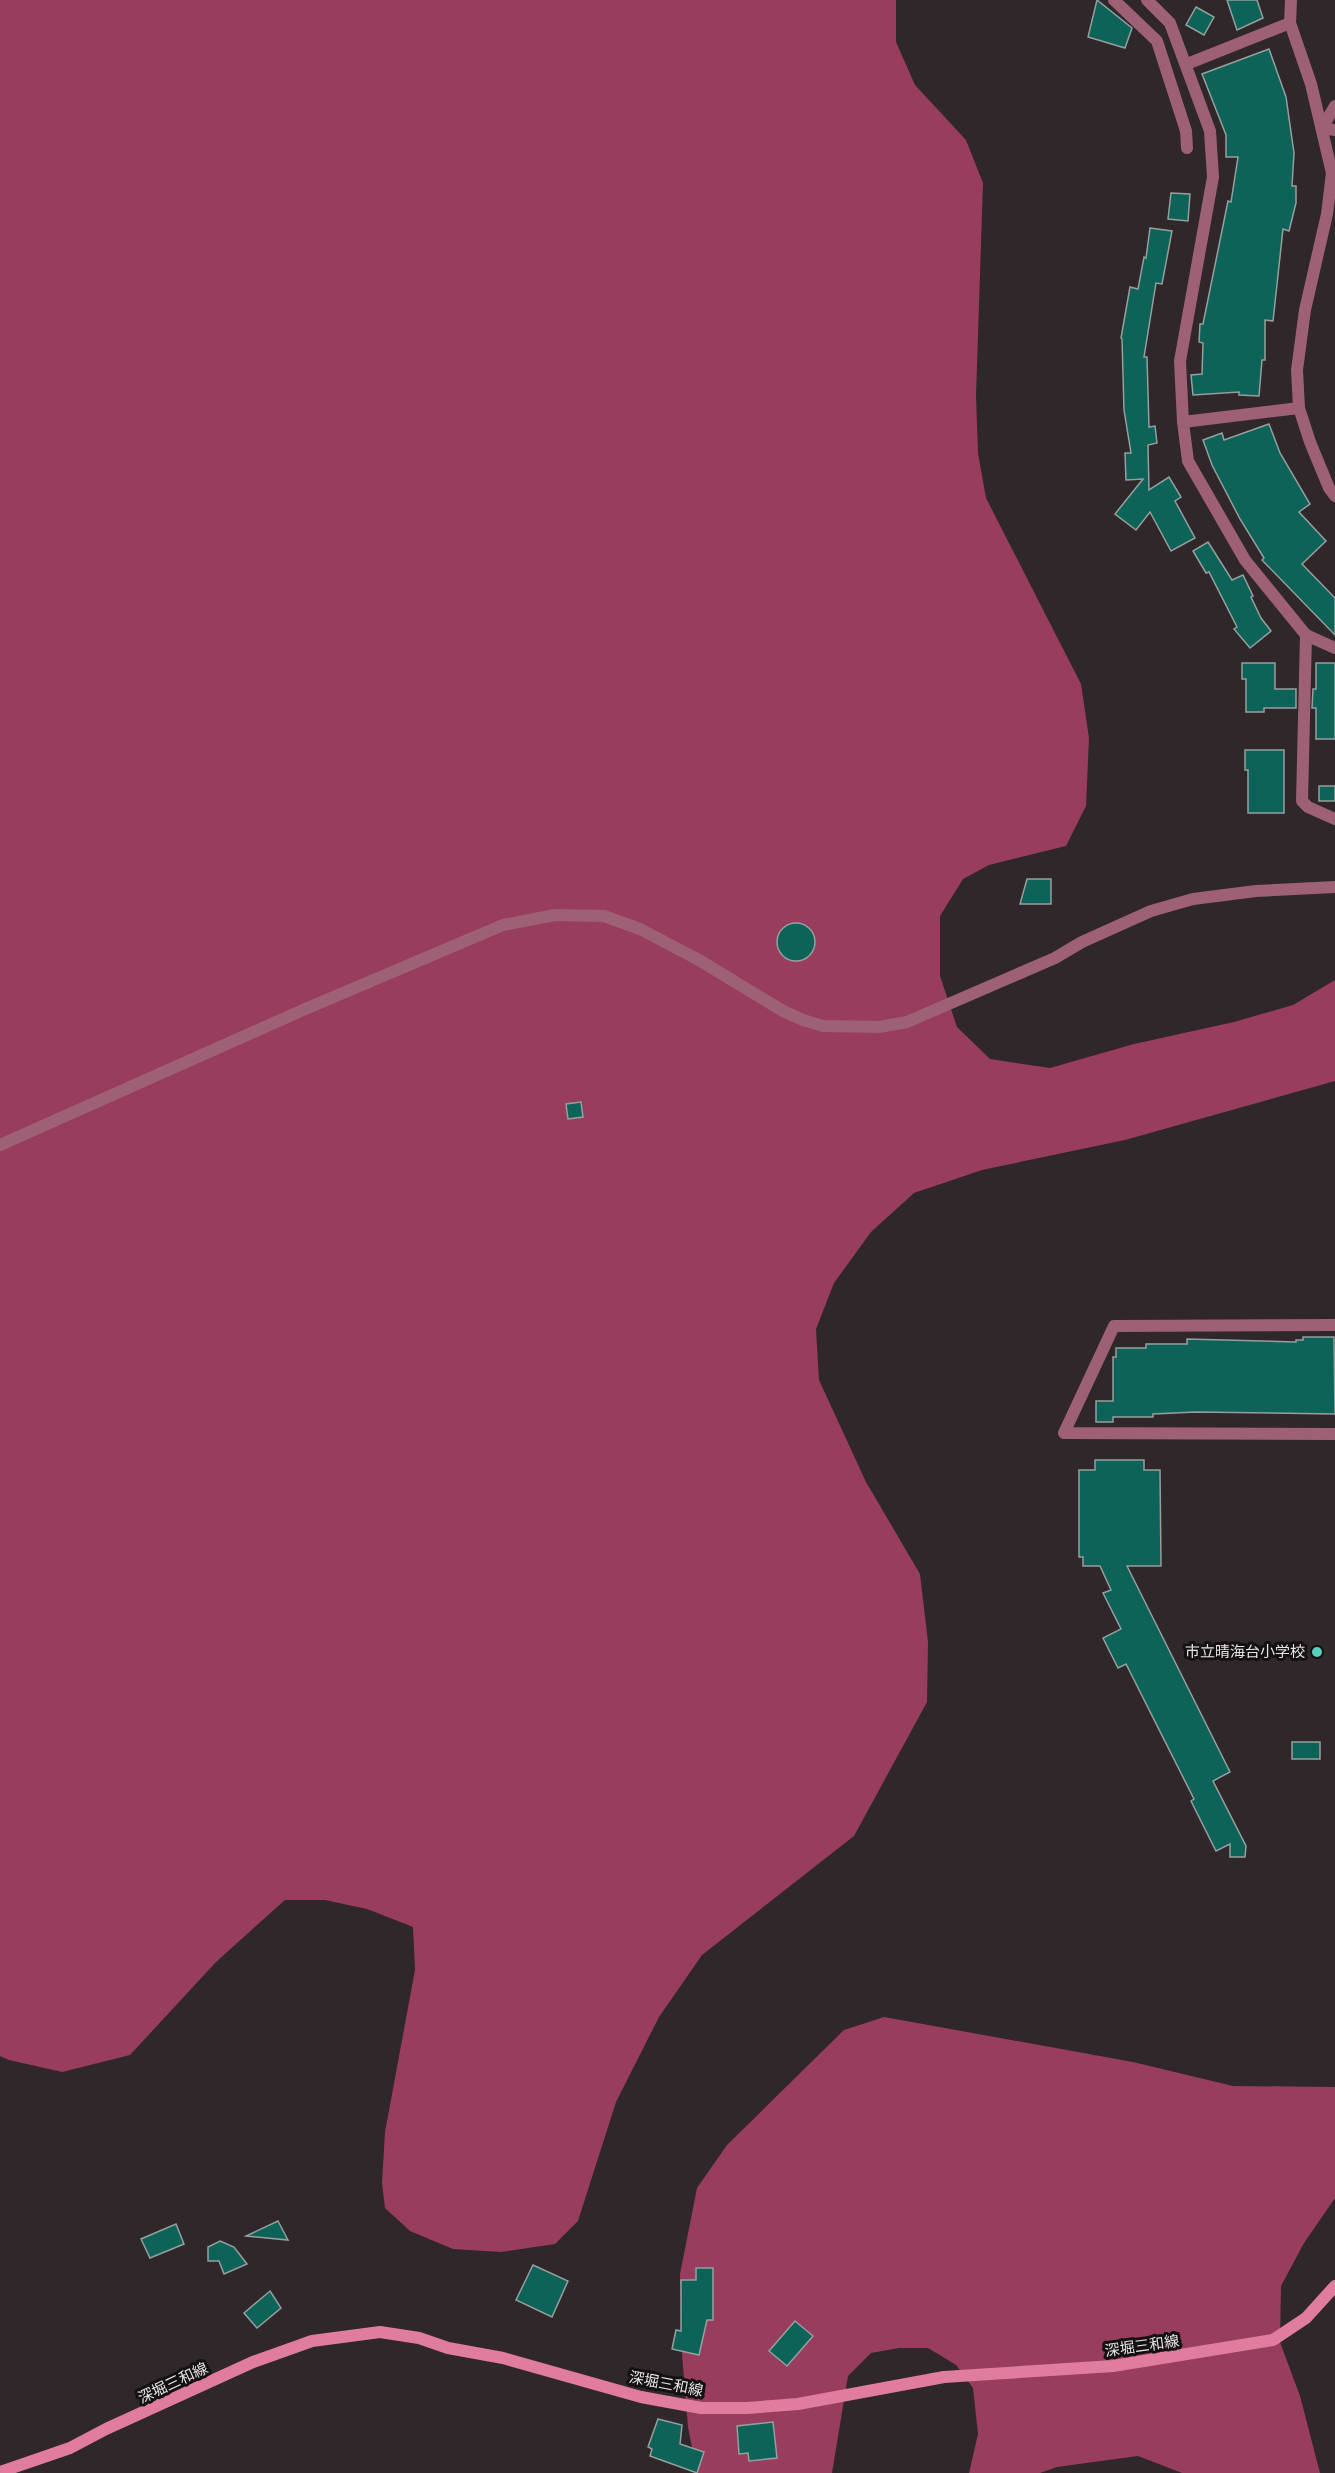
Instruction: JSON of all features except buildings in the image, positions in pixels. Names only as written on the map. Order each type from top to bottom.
[{"type":"main road","name":"深堀三和線","points":[[0,2472],[70,2448],[106,2429],[253,2362],[312,2341],[380,2332],[503,2358],[641,2397],[700,2408],[747,2408],[798,2404],[944,2377],[1113,2366],[1273,2340],[1306,2318],[1335,2286]]},
{"type":"street","points":[[1114,0],[1157,41],[1185,131],[1187,148]]},
{"type":"street","points":[[1146,0],[1170,23],[1210,131],[1213,177],[1180,361],[1183,422],[1188,461],[1245,560],[1306,635],[1335,648]]},
{"type":"street","points":[[1290,0],[1290,23],[1311,84],[1332,173],[1327,214],[1297,370],[1299,408],[1310,442],[1329,488],[1335,496]]},
{"type":"street","points":[[1187,64],[1290,23]]},
{"type":"street","points":[[1322,128],[1335,106]]},
{"type":"street","points":[[1322,128],[1335,130]]},
{"type":"street","points":[[1183,422],[1299,408]]},
{"type":"street","points":[[1306,635],[1302,801],[1308,807],[1335,819]]},
{"type":"street","points":[[0,1145],[303,1010],[503,925],[555,915],[604,916],[640,928],[699,960],[783,1011],[803,1020],[823,1026],[879,1027],[918,1018],[1055,958],[1082,942],[1151,911],[1192,899],[1256,891],[1335,887]]},
{"type":"street","points":[[1335,1325],[1114,1326],[1064,1433],[1335,1434]]},
{"type":"shaded area","points":[[0,0],[896,0],[896,42],[915,85],[966,140],[983,183],[976,396],[978,453],[986,498],[1081,684],[1089,738],[1086,806],[1066,846],[989,865],[963,879],[940,916],[940,976],[957,1027],[990,1059],[1050,1068],[1134,1044],[1234,1022],[1293,1005],[1335,980],[1335,1081],[1125,1140],[982,1170],[914,1193],[871,1232],[834,1283],[816,1329],[819,1380],[866,1482],[920,1574],[928,1642],[927,1702],[854,1836],[702,1955],[659,2017],[616,2102],[578,2221],[555,2244],[501,2252],[453,2249],[410,2231],[385,2208],[382,2183],[385,2132],[415,1970],[413,1927],[367,1909],[325,1900],[285,1900],[216,1962],[130,2055],[62,2072],[0,2056]]},
{"type":"shaded area","points":[[884,2017],[1133,2062],[1233,2086],[1335,2087],[1335,2198],[1304,2243],[1281,2286],[1280,2342],[1300,2396],[1320,2473],[1182,2473],[1138,2456],[1057,2467],[1040,2473],[969,2473],[978,2434],[973,2388],[956,2365],[928,2348],[899,2348],[871,2353],[848,2376],[832,2473],[697,2473],[688,2427],[682,2354],[680,2274],[697,2188],[727,2145],[844,2030]]},
{"type":"place","name":"市立晴海台小学校","points":[[1317,1652]]}]
